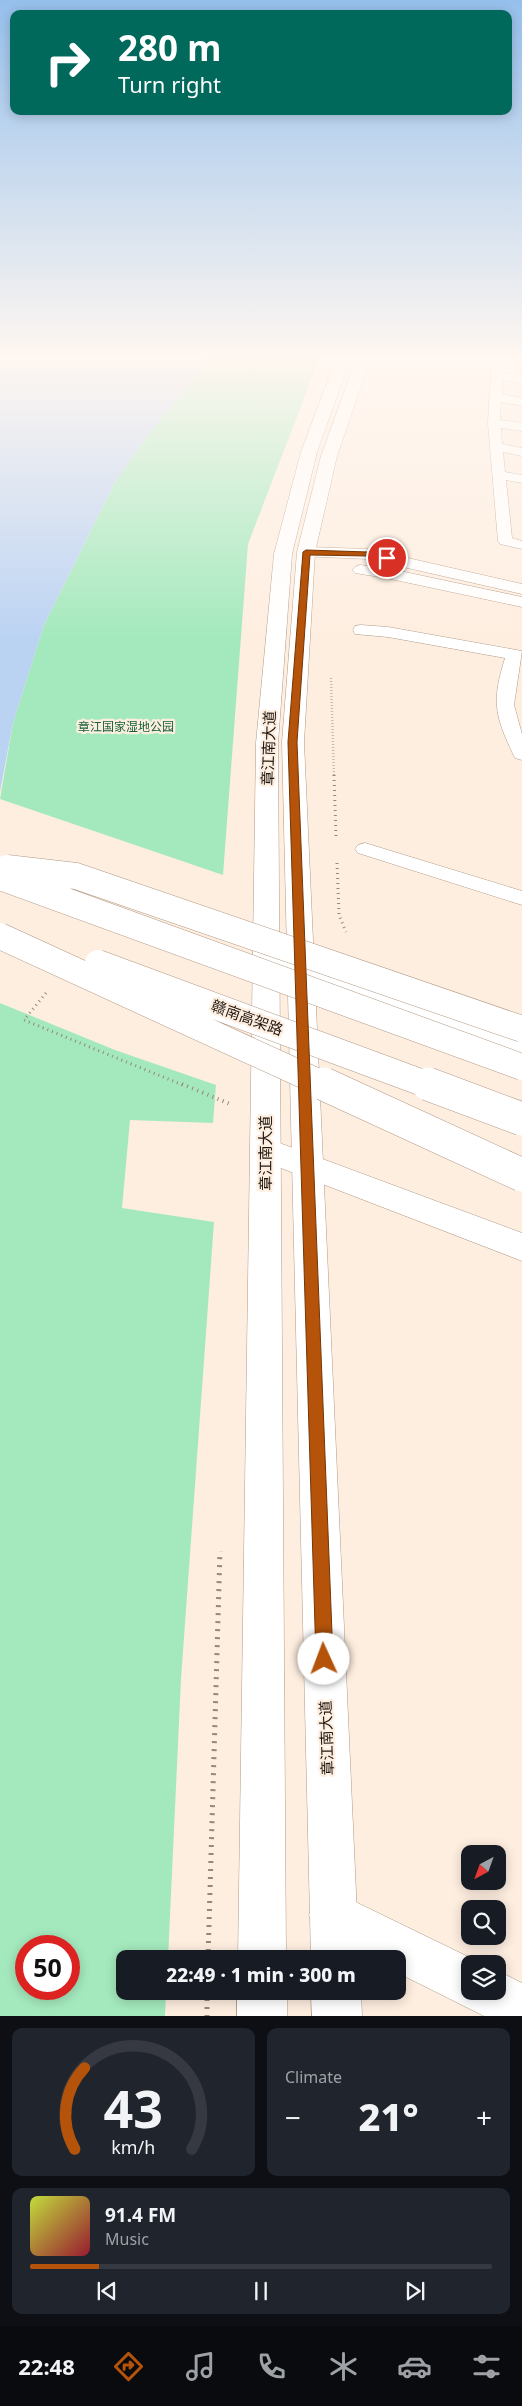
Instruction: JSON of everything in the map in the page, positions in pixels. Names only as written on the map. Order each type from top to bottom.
[{"type":"main road","name":"章江南大道","points":[[262,1950],[267,743],[283,554],[310,451]]},
{"type":"main road","name":"章江南大道","points":[[331,451],[306,552],[293,742],[334,1937]]},
{"type":"main road","points":[[306,552],[368,554],[522,589]]},
{"type":"main road","points":[[0,868],[76,876],[522,1029]]},
{"type":"main road","points":[[0,877],[522,1067]]},
{"type":"main road","name":"赣南高架路","points":[[0,928],[522,1119]]},
{"type":"main road","points":[[0,936],[522,1174]]},
{"type":"main road","points":[[266,958],[522,1046]]},
{"type":"main road","points":[[266,1150],[522,1247]]},
{"type":"main road","points":[[334,1937],[461,1980]]},
{"type":"main road","points":[[262,2000],[262,2016]]},
{"type":"main road","points":[[336,2000],[337,2016]]},
{"type":"main road","points":[[504,2000],[522,2009]]},
{"type":"lane","points":[[497,451],[499,475],[508,507],[505,541],[522,545]]},
{"type":"lane","points":[[499,475],[522,479]]},
{"type":"lane","points":[[360,570],[386,573],[522,602]]},
{"type":"lane","points":[[361,630],[519,655],[506,684],[504,708],[511,732],[522,754]]},
{"type":"lane","points":[[365,848],[522,898]]},
{"type":"path","points":[[331,678],[336,836]]},
{"type":"path","points":[[337,856],[339,916],[346,933]]},
{"type":"path","points":[[46,992],[24,1020],[233,1105]]},
{"type":"path","points":[[206,2016],[207,2000]]},
{"type":"green space","name":"章江国家湿地公园","points":[[137,451],[284,451],[248,544],[223,875],[0,799],[13,723],[44,625],[115,482]]},
{"type":"green space","points":[[0,1003],[115,1050],[216,1085],[213,1123],[130,1120],[122,1208],[214,1222],[181,1679],[168,1950],[116,1950],[116,2000],[166,2000],[165,2016],[0,2016]]},
{"type":"water","points":[[0,451],[137,451],[115,482],[44,625],[13,723],[0,792]]},
{"type":"route","points":[[324,1659],[293,742],[306,552],[368,554],[387,558]]}]
